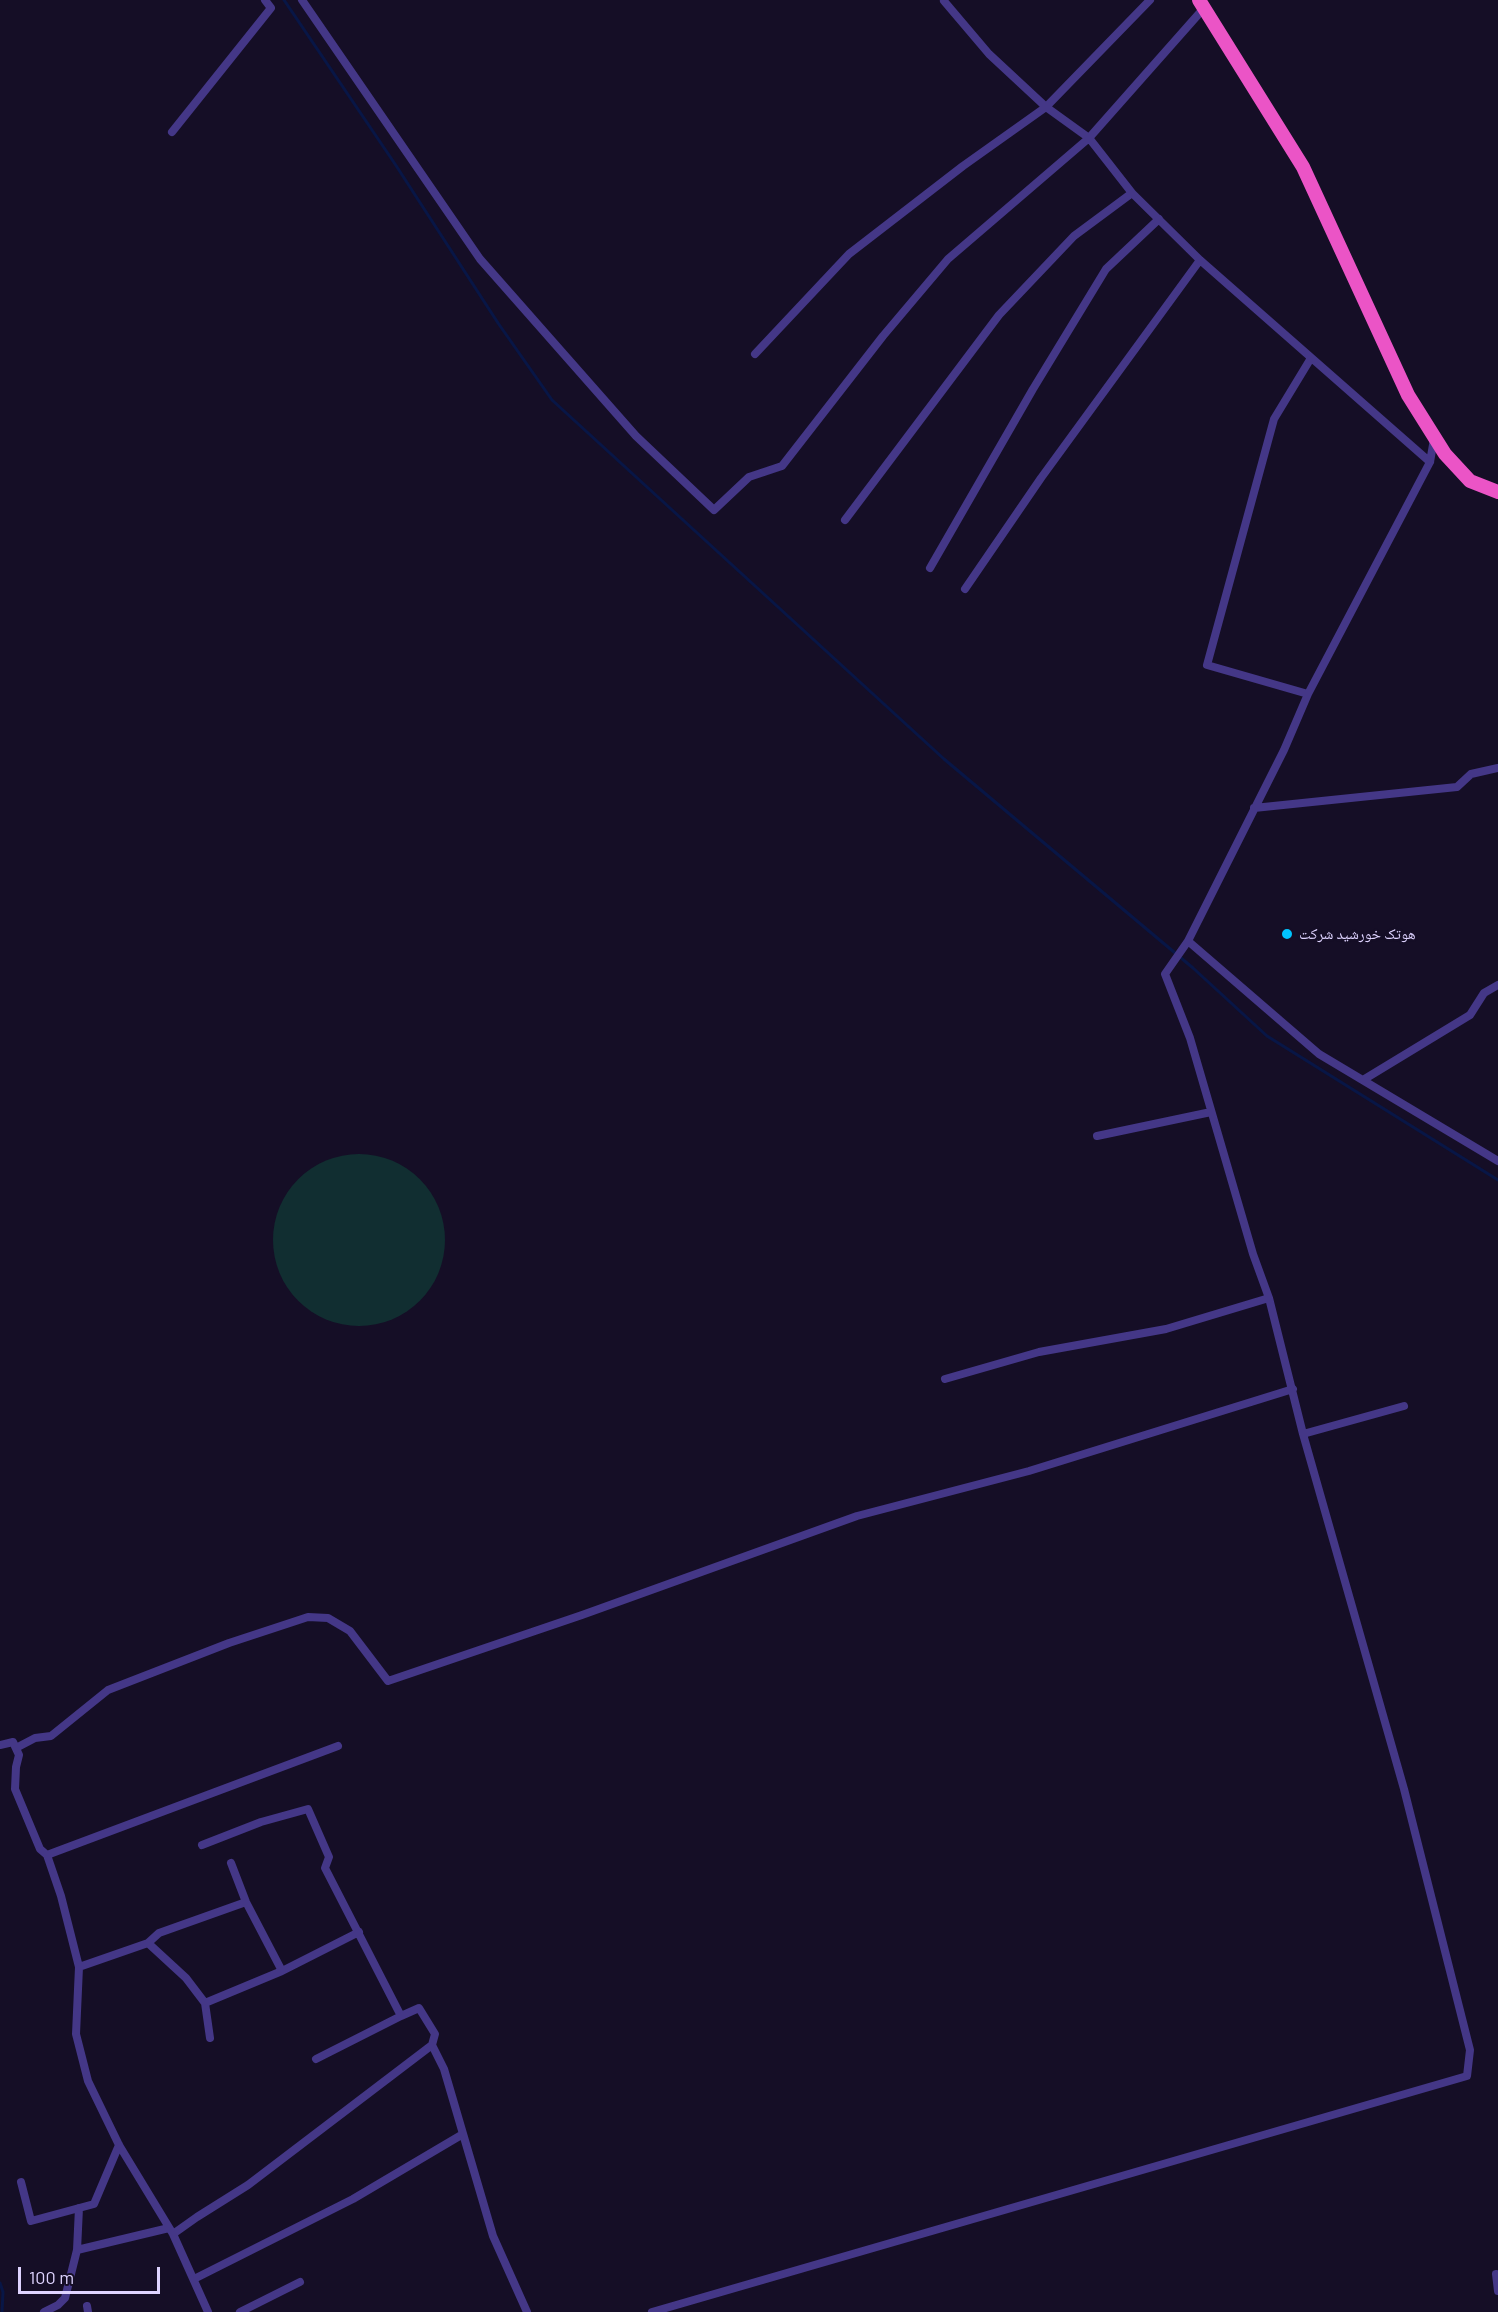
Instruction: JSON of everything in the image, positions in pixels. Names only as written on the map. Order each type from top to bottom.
[{"type":"highway","points":[[1202,4],[1303,167],[1408,394],[1445,454],[1470,481],[1498,492]]},
{"type":"street","points":[[172,132],[271,8],[265,0]]},
{"type":"street","points":[[302,0],[480,259],[636,436],[714,510],[749,477],[782,466],[883,336],[948,259],[1089,138],[1202,4]]},
{"type":"street","points":[[755,354],[849,254],[963,166],[1046,107],[1150,0]]},
{"type":"street","points":[[944,1],[989,54],[1046,107],[1089,138],[1132,193],[1200,260],[1430,462]]},
{"type":"street","points":[[845,520],[999,315],[1074,236],[1132,193]]},
{"type":"street","points":[[930,568],[1033,389],[1106,269],[1159,219]]},
{"type":"street","points":[[965,589],[1041,478],[1200,260]]},
{"type":"street","points":[[1308,694],[1207,665],[1274,419],[1311,358]]},
{"type":"street","points":[[652,2312],[1467,2076],[1470,2050],[1413,1823],[1303,1434],[1269,1298],[1253,1254],[1186,1027],[1165,974],[1188,941],[1284,750],[1308,694],[1430,462],[1435,437]]},
{"type":"street","points":[[1254,808],[1457,787],[1471,774],[1498,768]]},
{"type":"street","points":[[1188,941],[1319,1054],[1498,1161]]},
{"type":"street","points":[[1363,1080],[1470,1015],[1484,993],[1498,985]]},
{"type":"street","points":[[1097,1136],[1211,1112]]},
{"type":"street","points":[[945,1379],[1039,1352],[1166,1329],[1269,1298]]},
{"type":"street","points":[[16,1748],[35,1738],[51,1736],[108,1690],[229,1643],[308,1617],[328,1618],[350,1631],[388,1681],[582,1615],[857,1516],[1029,1471],[1293,1389]]},
{"type":"street","points":[[1303,1434],[1404,1406]]},
{"type":"street","points":[[0,1745],[13,1742],[19,1755],[15,1789],[40,1849],[46,1855],[61,1896],[79,1967],[75,2034],[88,2082],[119,2145],[171,2231],[208,2312]]},
{"type":"street","points":[[46,1855],[338,1746]]},
{"type":"street","points":[[202,1845],[261,1822],[308,1809],[329,1857],[325,1868],[401,2016]]},
{"type":"street","points":[[231,1863],[246,1902],[282,1971]]},
{"type":"street","points":[[79,1967],[148,1942],[159,1933],[246,1902]]},
{"type":"street","points":[[205,2003],[282,1971],[358,1932]]},
{"type":"street","points":[[148,1942],[186,1978],[205,2003],[210,2038]]},
{"type":"street","points":[[77,2250],[171,2231],[196,2217],[248,2185],[432,2044],[435,2034],[419,2008],[316,2059]]},
{"type":"street","points":[[432,2044],[444,2069],[492,2236],[527,2312]]},
{"type":"street","points":[[194,2279],[353,2199],[463,2134]]},
{"type":"street","points":[[21,2182],[31,2221],[94,2204],[119,2145]]},
{"type":"street","points":[[44,2312],[65,2298],[77,2250],[79,2208]]},
{"type":"street","points":[[1496,2274],[1498,2291]]},
{"type":"street","points":[[240,2312],[300,2282]]},
{"type":"green space","points":[[359,1154],[392,1160],[407,1168],[420,1179],[431,1192],[439,1207],[445,1240],[439,1273],[431,1288],[420,1301],[407,1312],[392,1320],[359,1326],[326,1320],[311,1312],[298,1301],[287,1288],[279,1273],[273,1240],[279,1207],[287,1192],[298,1179],[311,1168],[326,1160]]},
{"type":"waterway","points":[[284,0],[395,164],[498,323],[552,400],[944,759],[1193,968],[1267,1036],[1498,1180]]},
{"type":"waterway","points":[[0,2283],[3,2292],[2,2312]]},
{"type":"place","name":"هوتک خورشید شرکت","points":[[1287,934]]}]
